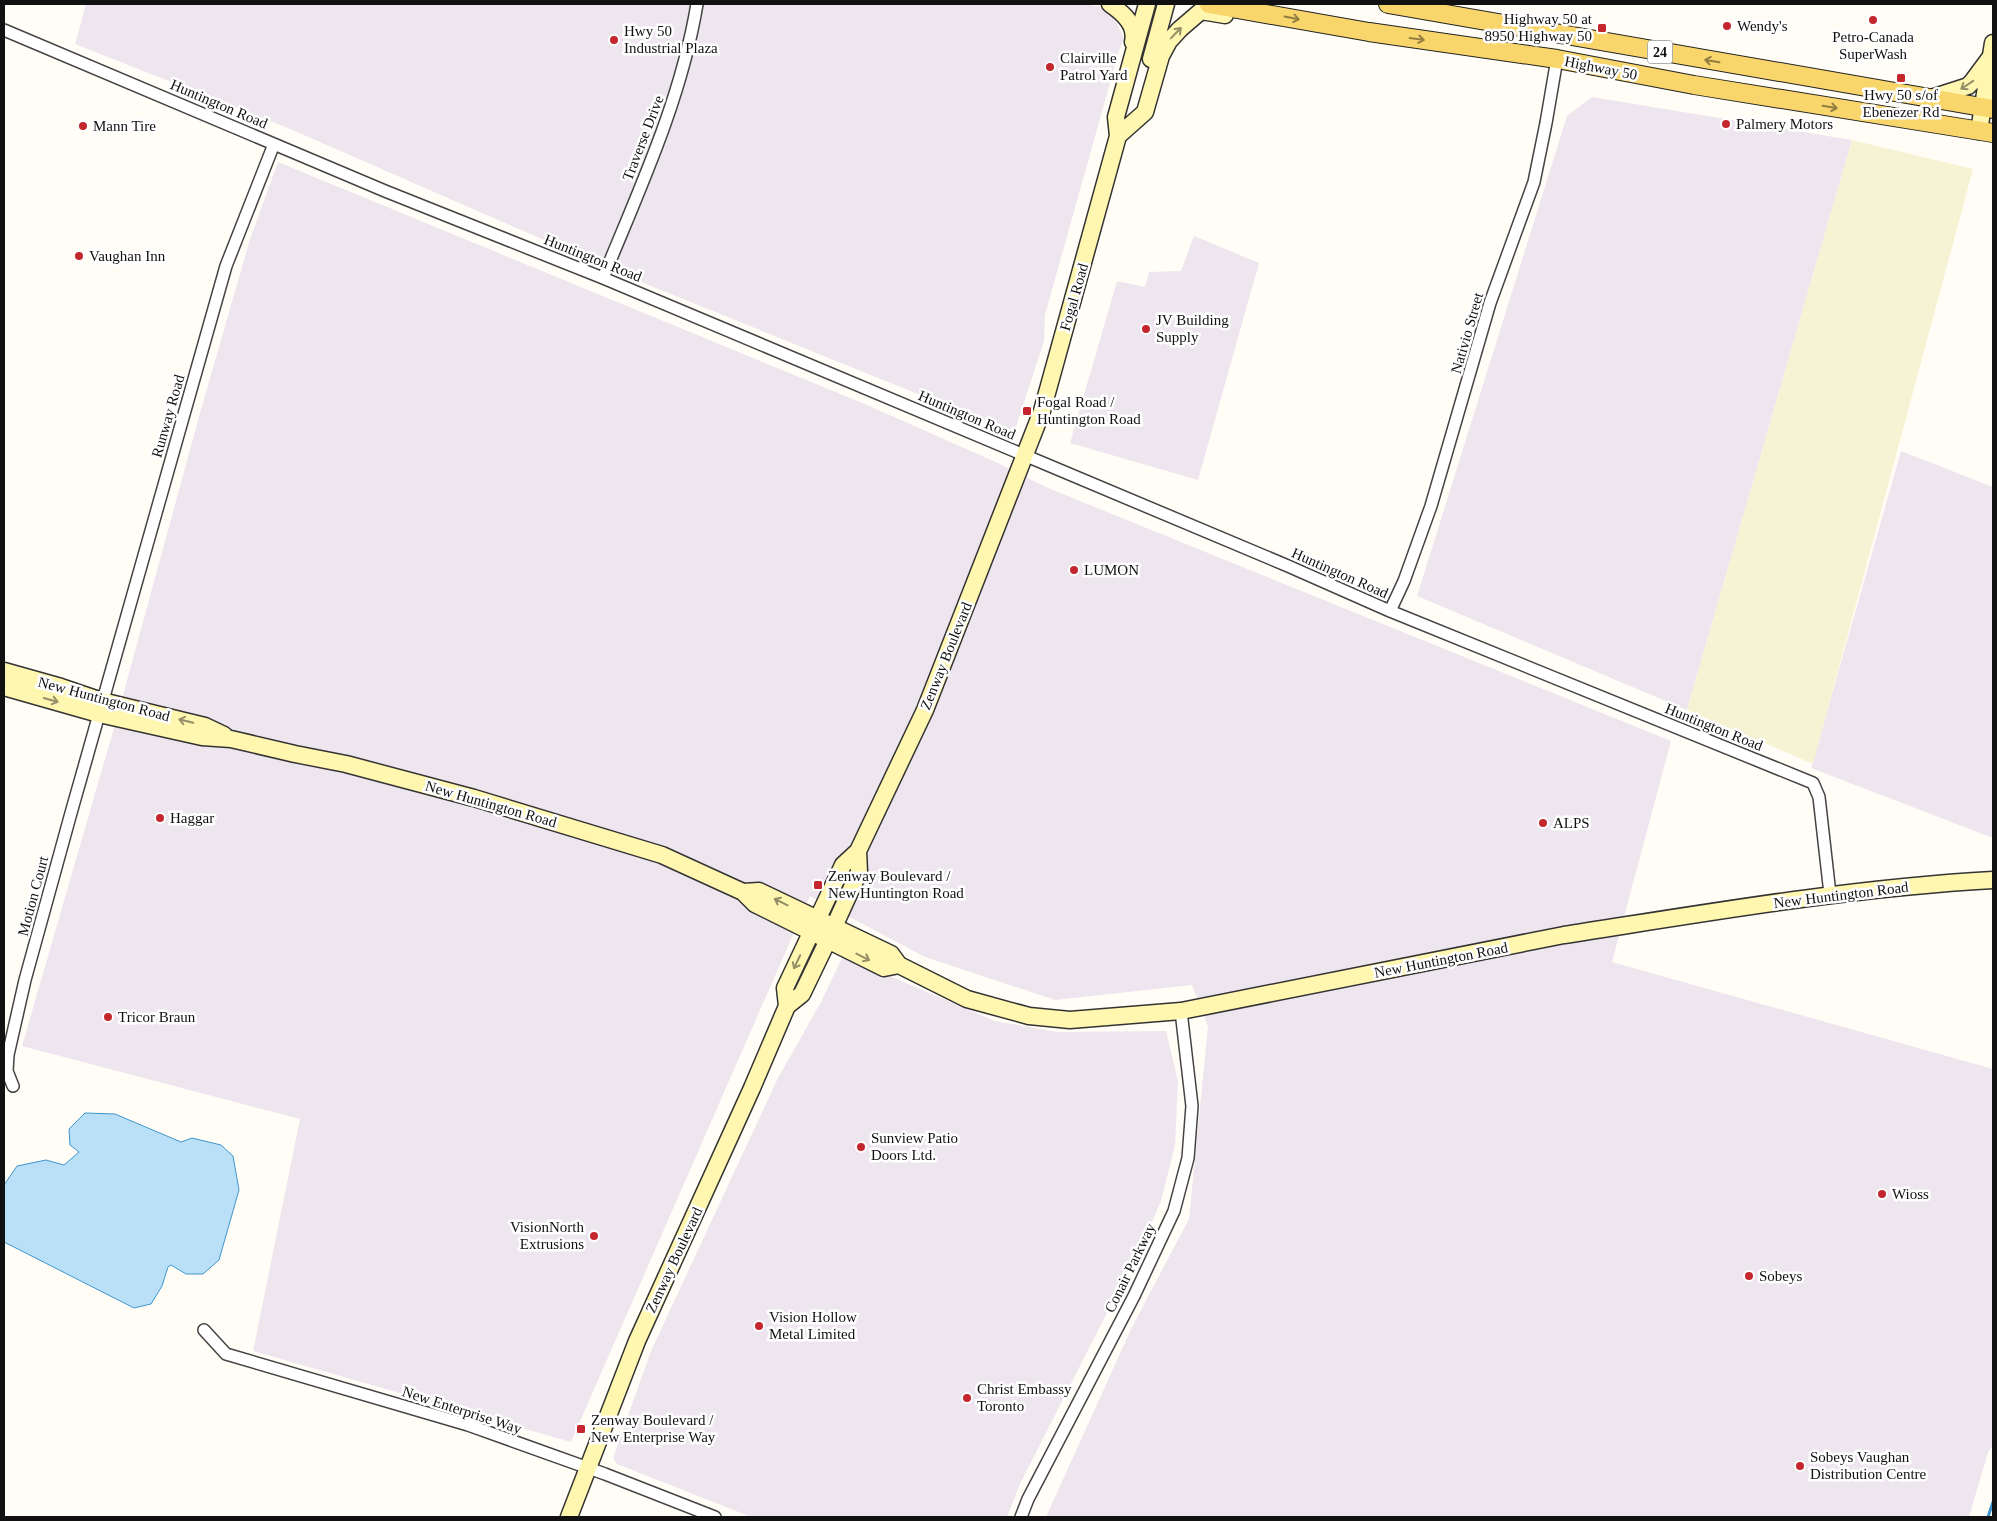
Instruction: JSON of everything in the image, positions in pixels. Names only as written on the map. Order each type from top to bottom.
[{"type":"main road","name":"Highway 50","points":[[1209,4],[1369,32],[1557,59],[1694,86],[1986,132]]},
{"type":"main road","name":"Highway 50","points":[[1388,4],[1988,108]]},
{"type":"street","name":"Traverse Drive","points":[[603,278],[667,119],[683,69],[697,4]]},
{"type":"street","points":[[1110,4],[1128,21],[1134,32],[1114,109],[1116,117]]},
{"type":"street","name":"Fogal Road","points":[[1025,456],[1042,410],[1118,136],[1116,117],[1147,4]]},
{"type":"street","points":[[1134,122],[1166,4]]},
{"type":"street","points":[[1118,136],[1145,112],[1165,47],[1180,29],[1201,11],[1256,20],[1267,14]]},
{"type":"street","name":"Huntington Road","points":[[4,30],[385,191],[603,278],[1288,566],[1390,611],[1813,783],[1819,797],[1830,894]]},
{"type":"street","points":[[1931,98],[1968,86],[1976,77],[1992,49]]},
{"type":"street","points":[[1986,132],[1992,49]]},
{"type":"street","name":"Nativio Street","points":[[1390,611],[1404,581],[1431,506],[1490,304],[1534,182],[1557,59]]},
{"type":"street","name":"Runway Road","points":[[100,707],[226,266],[274,144]]},
{"type":"street","name":"Zenway Boulevard","points":[[787,1006],[785,988],[843,865],[858,852],[925,710],[1025,456]]},
{"type":"street","name":"New Huntington Road","points":[[4,671],[61,687],[100,707]]},
{"type":"street","name":"New Huntington Road","points":[[4,687],[100,707],[202,738],[231,739],[346,764],[474,798],[662,855],[743,892],[755,904],[815,926],[830,934],[891,954],[899,965],[966,999],[1033,1017],[1070,1020],[1181,1011],[1564,935],[1830,894],[1993,880]]},
{"type":"street","name":"Motion Court","points":[[13,1086],[7,1071],[8,1055],[25,980],[100,707]]},
{"type":"street","name":"Zenway Boulevard","points":[[569,1517],[637,1341],[752,1088],[787,1006],[802,994],[859,872],[858,852]]},
{"type":"street","name":"Conair Parkway","points":[[1021,1517],[1028,1499],[1087,1383],[1134,1296],[1174,1211],[1188,1158],[1192,1106],[1181,1011]]},
{"type":"street","name":"New Enterprise Way","points":[[204,1330],[226,1354],[468,1425],[715,1517]]},
{"type":"shaded area","points":[[86,4],[1086,4],[1100,7],[1113,16],[1124,38],[1045,315],[1044,341],[1014,433],[624,275],[288,128],[75,44]]},
{"type":"shaded area","points":[[1592,97],[1852,140],[1687,710],[1417,596],[1567,116]]},
{"type":"shaded area","points":[[1852,140],[1973,169],[1813,764],[1687,710]]},
{"type":"shaded area","points":[[278,162],[867,405],[1000,464],[1048,488],[1671,741],[1612,962],[1993,1069],[1993,1445],[1988,1452],[1969,1517],[1046,1517],[1132,1327],[1189,1219],[1208,1027],[1192,985],[1055,1000],[925,957],[810,896],[571,1442],[253,1351],[300,1119],[22,1046],[114,728],[200,413],[250,239]]},
{"type":"shaded area","points":[[1194,236],[1259,263],[1198,480],[1070,443],[1117,281],[1145,287],[1149,272],[1181,271]]},
{"type":"shaded area","points":[[1901,451],[1993,487],[1993,838],[1811,768]]},
{"type":"shaded area","points":[[843,956],[995,1021],[1058,1032],[1166,1031],[1178,1081],[1175,1146],[1161,1201],[1145,1238],[1020,1484],[1007,1517],[751,1517],[617,1464],[613,1458],[651,1351],[778,1078],[821,1002]]},
{"type":"water","points":[[85,1113],[115,1114],[181,1142],[192,1138],[221,1145],[233,1156],[239,1190],[219,1260],[203,1274],[186,1274],[171,1265],[168,1267],[162,1286],[151,1304],[134,1308],[4,1242],[4,1185],[17,1166],[46,1160],[64,1165],[79,1152],[70,1145],[69,1129]]},
{"type":"waterway","points":[[1988,1517],[1993,1502]]},
{"type":"place","name":"Petro-Canada SuperWash","points":[[1873,20]]},
{"type":"place","name":"Wendy's","points":[[1727,26]]},
{"type":"place","name":"Highway 50 at 8950 Highway 50","points":[[1602,28]]},
{"type":"place","name":"Hwy 50 Industrial Plaza","points":[[614,40]]},
{"type":"place","name":"Clairville Patrol Yard","points":[[1050,67]]},
{"type":"place","name":"Hwy 50 s/of Ebenezer Rd","points":[[1901,78]]},
{"type":"place","name":"Palmery Motors","points":[[1726,124]]},
{"type":"place","name":"Mann Tire","points":[[83,126]]},
{"type":"place","name":"Vaughan Inn","points":[[79,256]]},
{"type":"place","name":"JV Building Supply","points":[[1146,329]]},
{"type":"place","name":"Fogal Road / Huntington Road","points":[[1027,411]]},
{"type":"place","name":"LUMON","points":[[1074,570]]},
{"type":"place","name":"Haggar","points":[[160,818]]},
{"type":"place","name":"ALPS","points":[[1543,823]]},
{"type":"place","name":"Zenway Boulevard / New Huntington Road","points":[[818,885]]},
{"type":"place","name":"Tricor Braun","points":[[108,1017]]},
{"type":"place","name":"Sunview Patio Doors Ltd.","points":[[861,1147]]},
{"type":"place","name":"Wioss","points":[[1882,1194]]},
{"type":"place","name":"VisionNorth Extrusions","points":[[594,1236]]},
{"type":"place","name":"Sobeys","points":[[1749,1276]]},
{"type":"place","name":"Vision Hollow Metal Limited","points":[[759,1326]]},
{"type":"place","name":"Christ Embassy Toronto","points":[[967,1398]]},
{"type":"place","name":"Zenway Boulevard / New Enterprise Way","points":[[581,1429]]},
{"type":"place","name":"Sobeys Vaughan Distribution Centre","points":[[1800,1466]]}]
